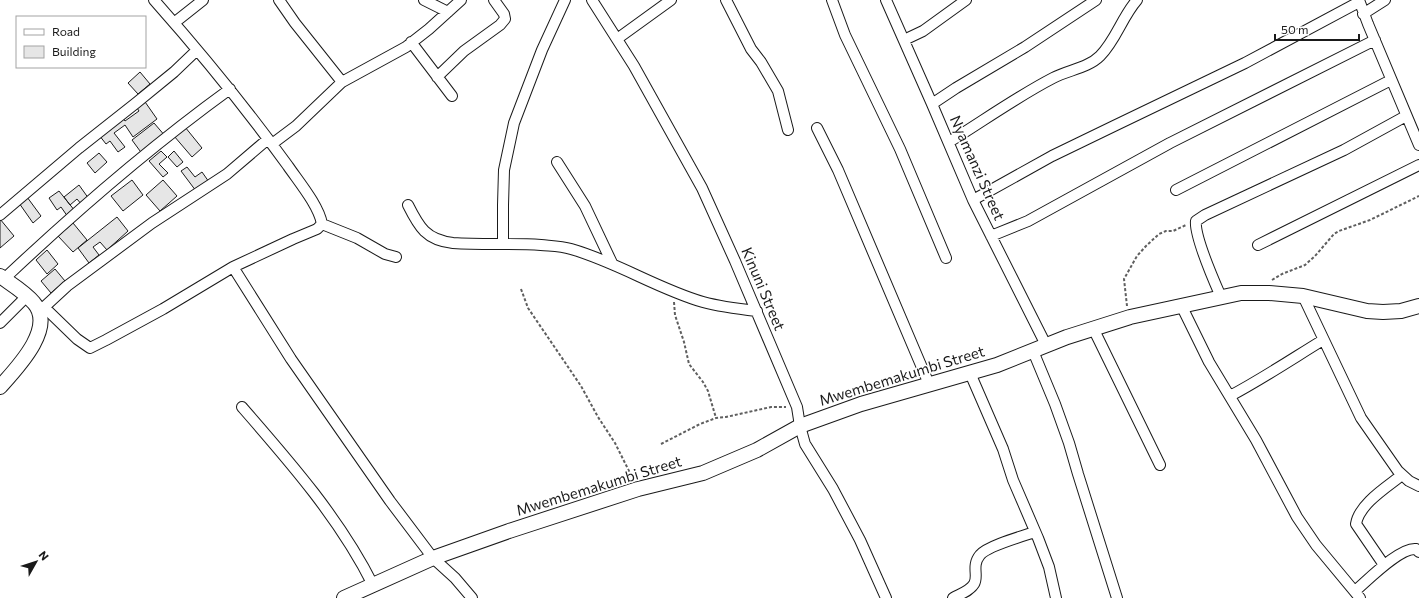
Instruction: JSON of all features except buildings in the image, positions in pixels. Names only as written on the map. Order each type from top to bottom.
[{"type":"street","points":[[154,0],[230,89],[270,142],[313,203],[322,224]]},
{"type":"street","points":[[174,23],[203,0]]},
{"type":"street","points":[[279,0],[295,23],[342,82]]},
{"type":"street","points":[[424,0],[448,12]]},
{"type":"street","points":[[0,387],[32,347],[40,331],[42,309],[67,286],[146,228],[227,174],[270,142],[296,126],[342,82],[406,47],[461,0]]},
{"type":"street","points":[[436,77],[464,51],[500,25],[505,19],[504,14],[494,0]]},
{"type":"street","points":[[503,244],[504,170],[514,123],[542,50],[565,0]]},
{"type":"street","name":"Kinuni Street","points":[[592,0],[634,66],[702,188],[757,311],[797,407],[805,444],[833,490],[860,540],[886,598]]},
{"type":"street","points":[[617,39],[671,0]]},
{"type":"street","points":[[726,0],[750,49],[778,91],[788,130]]},
{"type":"street","points":[[832,0],[845,35],[900,149],[946,258]]},
{"type":"street","name":"Nyamanzi Street","points":[[886,0],[973,200],[991,236],[1040,348],[1055,404],[1069,443],[1117,598]]},
{"type":"street","points":[[904,40],[923,31],[966,0]]},
{"type":"street","points":[[932,104],[968,80],[1025,47],[1096,0]]},
{"type":"street","points":[[949,142],[1039,86],[1072,70],[1091,63],[1099,56],[1111,41],[1124,18],[1137,0]]},
{"type":"street","points":[[1363,14],[1385,0]]},
{"type":"street","points":[[973,200],[1052,156],[1245,63],[1359,1],[1363,14],[1419,145]]},
{"type":"street","points":[[991,236],[1028,221],[1170,143],[1375,40]]},
{"type":"street","points":[[411,42],[436,77],[452,96]]},
{"type":"street","points":[[0,215],[79,148],[136,104],[197,50]]},
{"type":"street","points":[[1176,190],[1391,80]]},
{"type":"street","points":[[230,89],[138,159],[2,278],[27,296],[77,339],[90,348],[163,309],[233,267],[293,238],[317,229],[322,224]]},
{"type":"street","points":[[1221,297],[1200,241],[1196,221],[1205,215],[1344,150],[1406,116]]},
{"type":"street","points":[[817,128],[838,170],[929,384]]},
{"type":"street","points":[[557,162],[585,206],[612,263]]},
{"type":"street","points":[[1258,245],[1419,165]]},
{"type":"street","points":[[408,204],[415,219],[431,238],[453,243],[564,247],[612,263],[702,302],[725,307],[757,311]]},
{"type":"street","points":[[322,224],[357,238],[385,254],[396,257]]},
{"type":"street","points":[[233,267],[291,359],[390,501],[433,558],[455,578],[472,598]]},
{"type":"street","name":"Mwembemakumbi Street","points":[[344,598],[433,558],[509,531],[638,490],[703,473],[757,450],[800,426],[861,404],[997,365],[1093,328],[1130,317],[1241,293],[1269,293],[1303,296],[1367,311],[1401,311],[1419,306]]},
{"type":"street","points":[[0,323],[27,296]]},
{"type":"street","points":[[1303,296],[1361,418],[1402,475],[1409,482],[1419,486]]},
{"type":"street","points":[[1181,305],[1209,362],[1256,440],[1297,517],[1316,545],[1358,596],[1384,565],[1404,550],[1411,548],[1416,549],[1419,552]]},
{"type":"street","points":[[1093,328],[1160,465]]},
{"type":"street","points":[[1230,396],[1268,375],[1323,340]]},
{"type":"street","points":[[970,373],[1003,449],[1012,480],[1049,567],[1056,598]]},
{"type":"street","points":[[242,407],[303,478],[345,537],[367,572],[373,585]]},
{"type":"street","points":[[1384,565],[1356,524],[1357,517],[1365,506],[1402,475]]},
{"type":"street","points":[[953,598],[970,588],[975,583],[975,562],[981,553],[995,546],[1035,532]]},
{"type":"path","points":[[1269,293],[1270,282],[1273,279],[1305,265],[1334,234],[1370,220],[1419,196]]},
{"type":"path","points":[[1130,317],[1124,279],[1137,256],[1159,234],[1166,231],[1173,231],[1196,221]]},
{"type":"path","points":[[521,289],[528,308],[581,386],[598,417],[615,443],[638,490]]},
{"type":"path","points":[[674,291],[675,315],[684,342],[689,364],[708,391],[716,418]]},
{"type":"path","points":[[661,444],[700,424],[716,418],[771,408],[797,407]]}]
